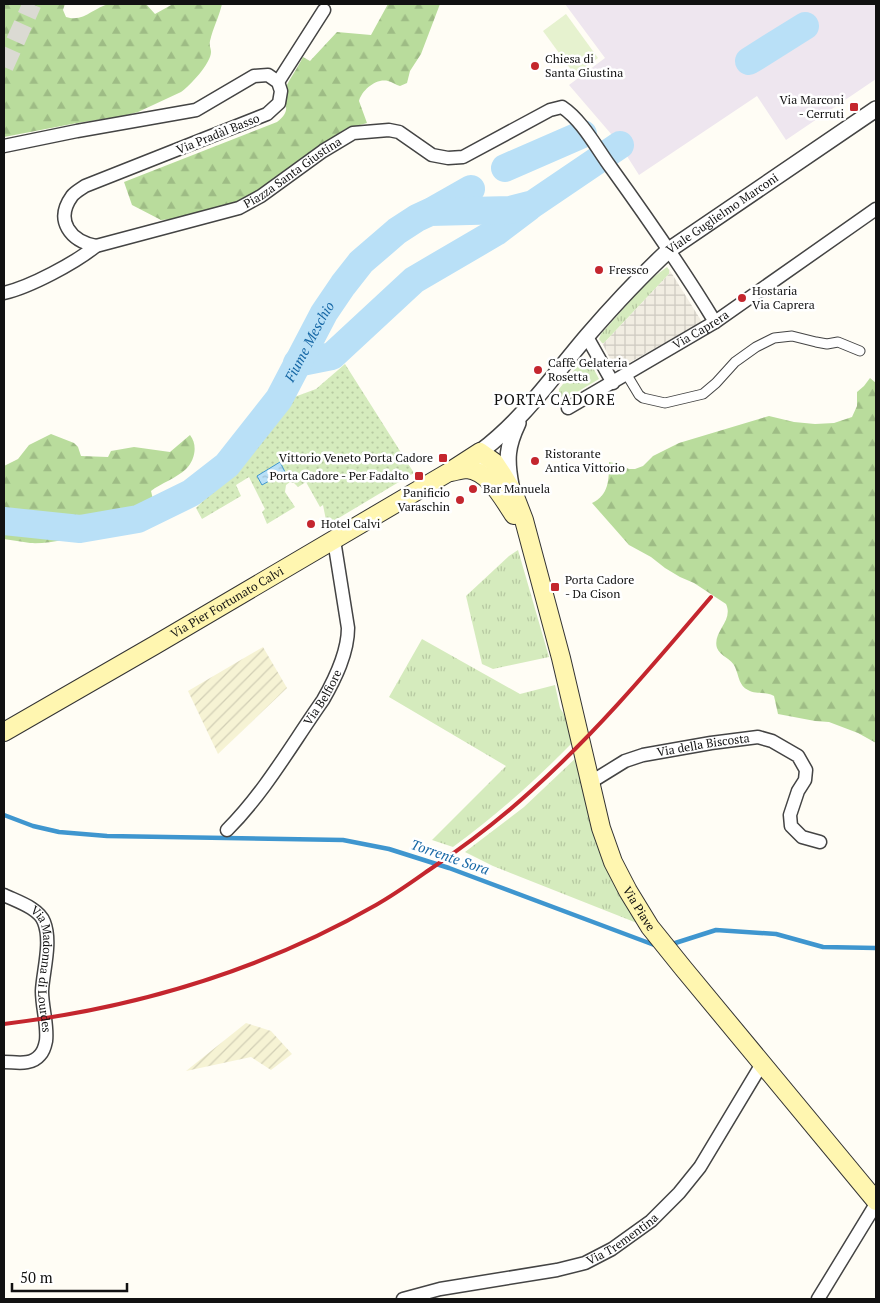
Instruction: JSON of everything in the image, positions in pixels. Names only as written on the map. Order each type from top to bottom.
[{"type":"main road","name":"Via Pier Fortunato Calvi","points":[[4,732],[155,646],[480,452]]},
{"type":"main road","name":"Via Piave","points":[[480,452],[494,462],[514,494],[524,520],[561,658],[592,782],[601,828],[610,855],[628,891],[650,927],[876,1202]]},
{"type":"main road","points":[[449,472],[465,469],[475,471],[493,485]]},
{"type":"main road","name":"Via Piave","points":[[493,485],[515,515],[532,551]]},
{"type":"street","points":[[4,146],[196,110],[254,76],[268,75],[278,82],[324,10]]},
{"type":"street","name":"Via Pradàl Basso","points":[[96,246],[84,243],[71,235],[65,222],[66,207],[73,195],[85,186],[266,114],[279,104],[281,91],[278,82]]},
{"type":"street","name":"Piazza Santa Giustina","points":[[96,246],[239,208],[261,196],[323,151],[353,133],[372,130],[399,132],[432,155],[448,158],[463,157],[550,110],[562,107],[572,114],[590,138],[669,250]]},
{"type":"street","name":"Viale Guglielmo Marconi","points":[[520,417],[644,273],[669,250],[876,109]]},
{"type":"street","name":"Via Caprera","points":[[568,408],[715,322],[876,209]]},
{"type":"street","points":[[4,293],[32,283],[84,256],[96,246]]},
{"type":"street","points":[[669,250],[715,322]]},
{"type":"street","points":[[627,375],[639,395],[643,398],[665,403],[703,394],[735,362],[756,347],[774,338],[792,336],[822,343],[838,342],[860,351]]},
{"type":"street","points":[[587,337],[613,383]]},
{"type":"street","points":[[480,452],[520,417]]},
{"type":"street","points":[[514,494],[507,454],[511,438],[520,417]]},
{"type":"street","name":"Via Piave","points":[[480,452],[484,467],[493,485]]},
{"type":"street","name":"Via Belfiore","points":[[227,830],[259,794],[330,688],[348,642],[348,628],[334,540]]},
{"type":"street","name":"Via della Biscosta","points":[[592,782],[625,761],[643,755],[758,737],[772,741],[798,756],[806,770],[805,780],[798,791],[790,815],[791,826],[802,837],[820,842]]},
{"type":"street","name":"Via Madonna di Lourdes","points":[[4,895],[40,915],[46,929],[47,957],[42,990],[46,1034],[44,1048],[33,1062],[4,1062]]},
{"type":"street","name":"Via Trementina","points":[[403,1299],[440,1290],[557,1270],[585,1263],[612,1250],[650,1221],[679,1193],[700,1167],[762,1062]]},
{"type":"street","points":[[818,1299],[876,1202]]},
{"type":"shaded area","points":[[565,4],[876,4],[876,79],[786,140],[757,96],[639,175],[618,142],[569,85],[605,58]]},
{"type":"shaded area","points":[[669,269],[702,322],[616,370],[602,343],[669,274]]},
{"type":"shaded area","points":[[263,647],[287,688],[218,754],[188,691]]},
{"type":"shaded area","points":[[246,1023],[271,1031],[292,1054],[271,1070],[251,1057],[186,1071]]},
{"type":"green space","points":[[114,3],[146,4],[155,14],[173,4],[222,4],[210,41],[211,52],[208,62],[194,80],[181,92],[138,112],[123,116],[4,137],[4,4],[65,4],[63,10],[66,17],[78,18]]},
{"type":"green space","points":[[388,4],[440,4],[421,54],[410,71],[407,83],[400,86],[388,81],[379,81],[363,93],[359,101],[367,123],[345,129],[239,205],[186,218],[161,220],[132,205],[124,182],[277,122],[286,109],[285,89],[303,57],[310,61],[337,32],[371,35]]},
{"type":"green space","points":[[566,14],[598,58],[575,75],[543,31]]},
{"type":"green space","points":[[667,267],[670,271],[669,274],[602,343],[599,339],[601,334],[647,282]]},
{"type":"green space","points":[[582,360],[590,362],[599,379],[567,398],[561,397],[559,389]]},
{"type":"green space","points":[[345,364],[414,473],[327,525],[323,505],[320,507],[306,482],[298,487],[290,482],[286,485],[285,492],[295,507],[267,524],[262,512],[265,509],[249,477],[236,485],[241,496],[202,519],[196,508],[258,443],[280,415],[289,399],[316,389]]},
{"type":"green space","points":[[870,378],[876,383],[876,743],[858,733],[829,722],[778,714],[774,696],[745,688],[733,664],[717,648],[717,637],[727,616],[726,604],[629,545],[592,503],[598,500],[605,491],[608,481],[609,462],[629,469],[635,469],[643,466],[653,456],[679,443],[769,416],[794,422],[834,423],[852,417],[857,406],[857,392]]},
{"type":"green space","points":[[51,434],[74,443],[78,447],[81,456],[108,457],[111,451],[134,447],[170,452],[190,435],[195,448],[192,461],[186,469],[151,491],[155,508],[111,526],[77,537],[45,543],[4,539],[4,466],[18,459],[29,445]]},
{"type":"green space","points":[[518,550],[549,657],[493,669],[482,664],[466,596]]},
{"type":"green space","points":[[422,639],[520,694],[555,685],[560,708],[565,716],[568,716],[575,740],[516,796],[453,847],[432,840],[506,766],[389,697]]},
{"type":"green space","points":[[579,755],[640,922],[637,923],[493,866],[465,852],[524,807]]},
{"type":"water","points":[[280,462],[285,472],[262,485],[257,476]]},
{"type":"waterway","name":"Fiume Meschio","points":[[749,61],[805,26]]},
{"type":"waterway","points":[[505,168],[583,134]]},
{"type":"waterway","name":"Fiume Meschio","points":[[4,521],[80,529],[138,519],[191,493],[227,465],[279,399],[324,313],[343,285],[361,262],[397,231],[430,212],[510,210],[533,204],[620,145]]},
{"type":"waterway","points":[[434,210],[471,189]]},
{"type":"waterway","points":[[297,363],[332,356],[414,280],[496,232],[529,207]]},
{"type":"waterway","name":"Torrente Sora","points":[[4,815],[33,826],[59,832],[107,836],[343,840],[389,849],[449,868],[657,946]]},
{"type":"waterway","name":"Torrente Sora","points":[[669,945],[716,930],[776,934],[823,947],[876,948]]},
{"type":"tunnel","points":[[4,67],[32,4]]},
{"type":"railway","points":[[4,1024],[101,1008],[149,997],[196,983],[288,949],[383,901],[482,832],[555,769],[624,697],[711,597]]},
{"type":"place","name":"Chiesa di Santa Giustina","points":[[535,66]]},
{"type":"place","name":"Via Marconi - Cerruti","points":[[854,107]]},
{"type":"place","name":"Fressco","points":[[599,270]]},
{"type":"place","name":"Hostaria Via Caprera","points":[[742,298]]},
{"type":"place","name":"Caffè Gelateria Rosetta","points":[[538,370]]},
{"type":"place","name":"Vittorio Veneto Porta Cadore","points":[[443,458]]},
{"type":"place","name":"Ristorante Antica Vittorio","points":[[535,461]]},
{"type":"place","name":"Porta Cadore - Per Fadalto","points":[[419,476]]},
{"type":"place","name":"Bar Manuela","points":[[473,489]]},
{"type":"place","name":"Panificio Varaschin","points":[[460,500]]},
{"type":"place","name":"Hotel Calvi","points":[[311,524]]},
{"type":"place","name":"Porta Cadore - Da Cison","points":[[555,587]]},
{"type":"district","name":"PORTA CADORE","points":[[555,400]]}]
